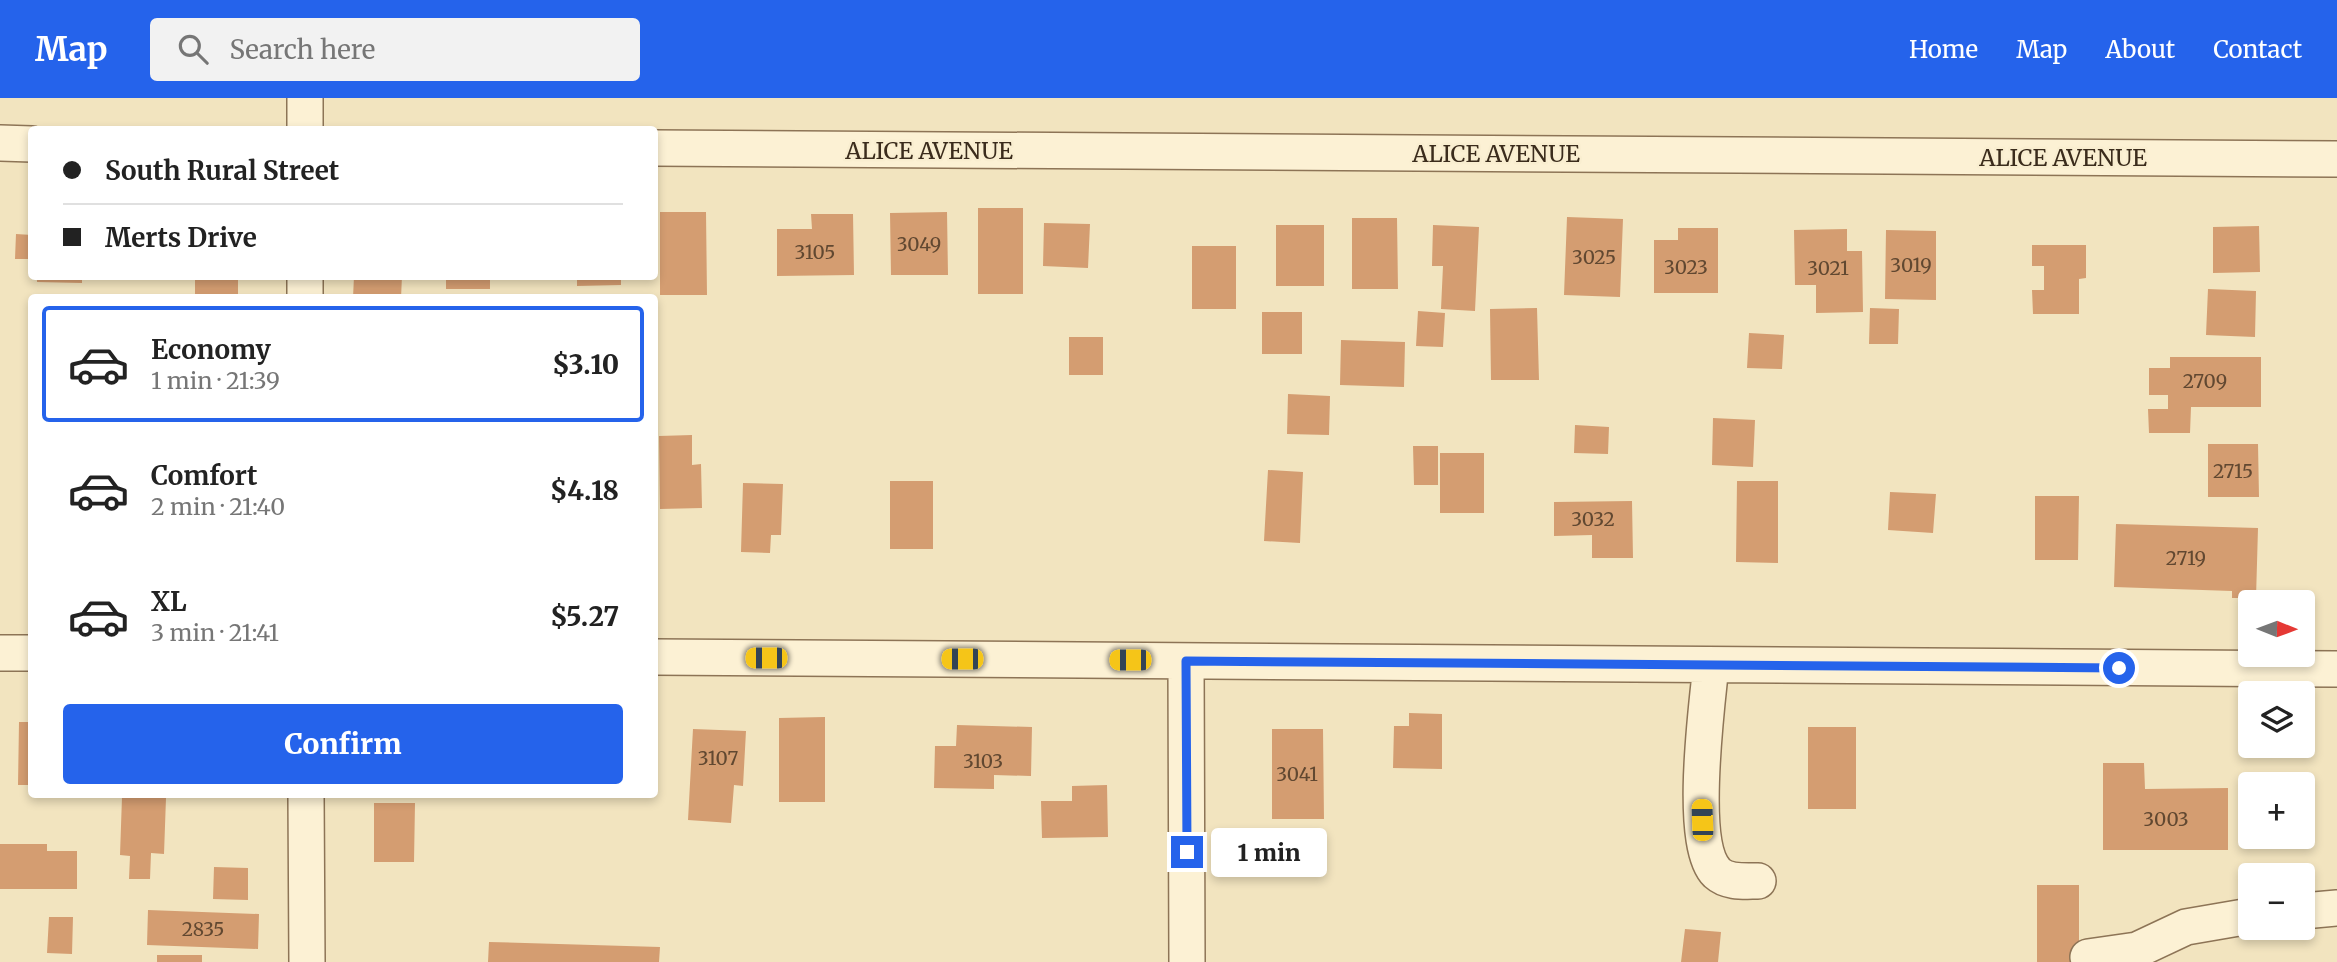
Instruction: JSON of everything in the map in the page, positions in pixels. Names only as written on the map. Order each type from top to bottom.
[{"type":"street","points":[[305,98],[305,126]]},
{"type":"street","points":[[0,143],[28,144]]},
{"type":"street","name":"ALICE AVENUE","points":[[658,148],[2337,159]]},
{"type":"street","points":[[0,653],[28,653]]},
{"type":"street","points":[[658,657],[2337,669]]},
{"type":"street","points":[[1186,661],[1187,962]]},
{"type":"street","points":[[1711,665],[1701,785],[1704,838],[1717,873],[1732,880],[1758,881]]},
{"type":"street","points":[[306,798],[307,962]]},
{"type":"street","points":[[2315,910],[2337,908]]},
{"type":"street","points":[[2088,957],[2137,950],[2186,927],[2238,918]]},
{"type":"building","points":[[978,208],[1023,208],[1023,294],[978,294]]},
{"type":"building","points":[[660,212],[706,212],[707,295],[660,295]]},
{"type":"building","points":[[947,212],[948,275],[891,275],[890,213]]},
{"type":"building","points":[[811,214],[853,214],[854,275],[777,276],[777,229],[812,229]]},
{"type":"building","points":[[1567,217],[1623,219],[1620,297],[1564,295]]},
{"type":"building","points":[[1352,218],[1397,218],[1398,289],[1352,289]]},
{"type":"building","points":[[1044,223],[1090,224],[1088,268],[1043,266]]},
{"type":"building","points":[[1276,225],[1324,225],[1324,286],[1276,286]]},
{"type":"building","points":[[1433,225],[1479,227],[1475,311],[1441,309],[1443,266],[1432,266]]},
{"type":"building","points":[[2259,226],[2260,272],[2213,273],[2213,227]]},
{"type":"building","points":[[1678,228],[1718,228],[1718,293],[1654,293],[1654,240],[1678,240]]},
{"type":"building","points":[[1847,229],[1847,251],[1862,251],[1863,312],[1816,313],[1816,285],[1795,285],[1794,230]]},
{"type":"building","points":[[1886,230],[1936,231],[1936,300],[1885,299]]},
{"type":"building","points":[[16,234],[28,235],[28,259],[15,259]]},
{"type":"building","points":[[2032,245],[2086,245],[2086,278],[2079,279],[2079,314],[2033,314],[2032,290],[2044,290],[2044,266],[2032,266]]},
{"type":"building","points":[[1192,246],[1236,246],[1236,309],[1192,309]]},
{"type":"building","points":[[37,280],[82,280],[82,283]]},
{"type":"building","points":[[195,280],[238,280],[238,294],[195,294]]},
{"type":"building","points":[[354,280],[402,280],[401,294],[353,294]]},
{"type":"building","points":[[446,280],[490,280],[490,289],[446,289]]},
{"type":"building","points":[[577,280],[621,280],[621,285],[577,286]]},
{"type":"building","points":[[2208,289],[2256,291],[2255,337],[2206,335]]},
{"type":"building","points":[[1537,308],[1539,380],[1491,380],[1490,309]]},
{"type":"building","points":[[1870,308],[1899,309],[1898,344],[1869,344]]},
{"type":"building","points":[[1418,311],[1445,313],[1443,347],[1416,346]]},
{"type":"building","points":[[1262,312],[1302,312],[1302,354],[1262,354]]},
{"type":"building","points":[[1749,333],[1784,335],[1782,369],[1747,368]]},
{"type":"building","points":[[1069,337],[1103,337],[1103,375],[1069,375]]},
{"type":"building","points":[[1341,340],[1405,342],[1404,387],[1340,385]]},
{"type":"building","points":[[2170,357],[2261,357],[2261,407],[2191,407],[2190,433],[2149,433],[2148,409],[2168,409],[2168,395],[2149,395],[2149,368],[2170,368]]},
{"type":"building","points":[[1288,394],[1330,396],[1329,435],[1287,434]]},
{"type":"building","points":[[1713,418],[1755,420],[1753,467],[1712,465]]},
{"type":"building","points":[[1575,425],[1609,427],[1608,454],[1574,453]]},
{"type":"building","points":[[692,435],[692,465],[701,464],[702,508],[660,509],[659,436]]},
{"type":"building","points":[[2208,444],[2258,444],[2259,497],[2208,497]]},
{"type":"building","points":[[1413,446],[1438,446],[1438,485],[1414,485]]},
{"type":"building","points":[[1440,453],[1484,453],[1484,513],[1440,513]]},
{"type":"building","points":[[1268,470],[1303,472],[1300,543],[1264,541]]},
{"type":"building","points":[[890,481],[933,481],[933,549],[890,549]]},
{"type":"building","points":[[1737,481],[1778,481],[1778,563],[1736,562]]},
{"type":"building","points":[[743,483],[783,484],[781,535],[771,535],[770,553],[741,552]]},
{"type":"building","points":[[1890,492],[1936,494],[1933,533],[1888,530]]},
{"type":"building","points":[[2035,496],[2079,496],[2078,560],[2035,560]]},
{"type":"building","points":[[1632,501],[1633,558],[1592,558],[1592,535],[1554,536],[1554,502]]},
{"type":"building","points":[[2116,524],[2258,528],[2256,590],[2238,590],[2238,598],[2232,598],[2232,591],[2114,587]]},
{"type":"building","points":[[1409,713],[1442,714],[1442,769],[1393,768],[1394,726],[1409,726]]},
{"type":"building","points":[[825,717],[825,802],[779,802],[779,718]]},
{"type":"building","points":[[19,722],[28,722],[28,785],[18,785]]},
{"type":"building","points":[[957,725],[1032,727],[1031,776],[994,775],[994,789],[934,788],[935,746],[956,746]]},
{"type":"building","points":[[1808,727],[1856,727],[1856,809],[1808,809]]},
{"type":"building","points":[[693,729],[746,731],[743,786],[734,785],[731,823],[688,820]]},
{"type":"building","points":[[1272,729],[1323,729],[1324,819],[1272,819]]},
{"type":"building","points":[[2103,763],[2144,763],[2145,789],[2228,788],[2228,850],[2103,850]]},
{"type":"building","points":[[1107,785],[1108,837],[1042,838],[1041,801],[1072,801],[1072,786]]},
{"type":"building","points":[[122,798],[166,798],[164,854],[151,853],[150,879],[129,879],[130,856],[120,855]]},
{"type":"building","points":[[374,803],[415,803],[414,862],[374,862]]},
{"type":"building","points":[[0,844],[47,844],[47,851],[77,851],[77,889],[0,889]]},
{"type":"building","points":[[214,867],[248,868],[248,900],[213,899]]},
{"type":"building","points":[[2037,885],[2079,885],[2079,962],[2037,962]]},
{"type":"building","points":[[148,910],[259,914],[258,949],[147,945]]},
{"type":"building","points":[[49,917],[73,917],[72,954],[47,953]]},
{"type":"building","points":[[1685,929],[1721,932],[1718,962],[1681,962]]},
{"type":"building","points":[[489,942],[660,947],[659,962],[488,962]]},
{"type":"building","points":[[157,955],[202,955],[202,962],[157,962]]},
{"type":"route","points":[[1187,852],[1186,661],[2119,668]]}]
